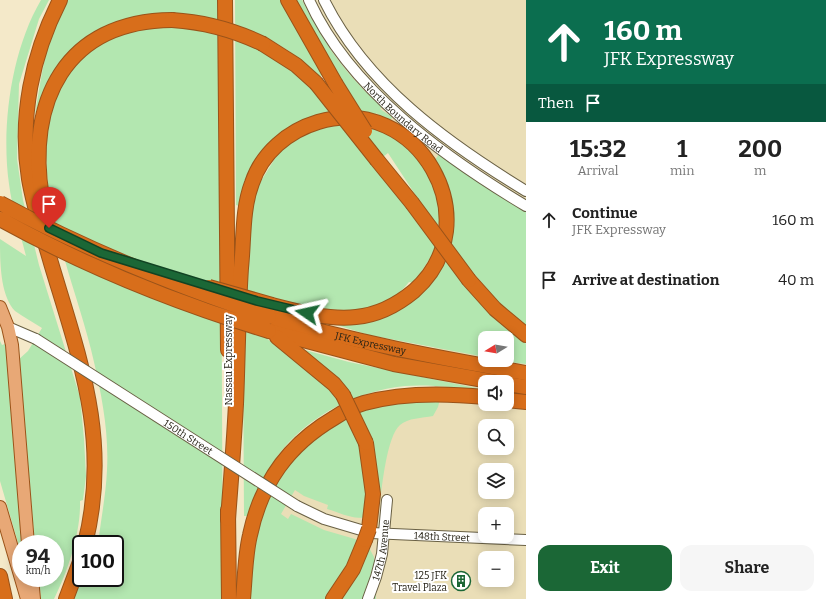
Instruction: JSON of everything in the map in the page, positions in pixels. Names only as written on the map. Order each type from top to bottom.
[{"type":"highway","points":[[60,0],[46,28],[33,71],[27,110],[26,144],[32,194],[83,370],[93,421],[95,455],[94,488],[86,535]]},
{"type":"highway","name":"Nassau Expressway","points":[[226,0],[229,599]]},
{"type":"highway","points":[[288,0],[379,158]]},
{"type":"highway","points":[[60,291],[39,180],[39,138],[42,117],[48,98],[57,80],[69,63],[94,41],[131,24],[172,20],[215,26],[236,32],[263,44],[296,65],[316,83],[379,158],[469,280],[494,309],[526,336]]},
{"type":"highway","points":[[228,519],[236,403],[240,287],[247,203],[255,176],[270,152],[285,138],[310,124],[329,119],[348,117],[372,121],[397,131],[412,142],[424,155],[435,171],[442,188],[446,205],[446,224],[443,244],[436,262],[424,280],[401,301],[366,316],[348,317],[270,311]]},
{"type":"highway","name":"JFK Expressway","points":[[0,203],[101,253],[174,284],[270,311],[381,346],[526,373]]},
{"type":"highway","name":"JFK Expressway","points":[[0,220],[56,248],[123,278],[200,308],[269,331],[394,364],[478,379]]},
{"type":"highway","points":[[269,331],[334,384],[343,395],[366,443],[373,494],[369,529],[353,569],[333,599]]},
{"type":"highway","points":[[514,385],[526,387]]},
{"type":"highway","points":[[243,599],[250,535],[260,503],[270,478],[300,442],[320,426],[362,403],[392,397],[422,394],[478,397]]},
{"type":"highway","points":[[514,401],[526,402]]},
{"type":"highway","points":[[0,576],[5,599]]},
{"type":"highway","points":[[66,599],[72,583]]},
{"type":"main road","points":[[0,307],[15,377],[27,535]]},
{"type":"main road","points":[[0,508],[27,599]]},
{"type":"main road","points":[[33,587],[34,599]]},
{"type":"street","name":"North Boundary Road","points":[[309,0],[319,20],[341,53],[359,76],[384,101],[450,155],[526,206]]},
{"type":"street","name":"North Boundary Road","points":[[324,0],[340,29],[352,46],[386,85],[440,132],[490,168],[526,191]]},
{"type":"street","name":"150th Street","points":[[4,326],[36,339],[297,506],[340,525],[382,534]]},
{"type":"street","name":"147th Avenue","points":[[368,599],[382,554],[382,534],[387,500]]},
{"type":"street","name":"148th Street","points":[[382,534],[526,540]]},
{"type":"shaded area","points":[[298,0],[526,0],[526,599],[270,599],[273,514],[296,472],[435,400],[430,204],[339,68]]},
{"type":"green space","points":[[41,0],[49,0],[39,19],[19,84],[17,159],[23,200],[39,265],[80,397],[84,439],[86,476],[83,500],[80,501],[80,513],[76,535],[72,535],[72,554],[64,576],[64,535],[34,535],[18,360],[28,351],[42,328],[15,311],[10,304],[6,296],[2,278],[0,258],[0,239],[26,256],[10,193],[6,138],[11,90],[16,66],[22,42]]},
{"type":"green space","points":[[68,0],[220,0],[223,599],[73,599],[79,587],[124,587],[124,535],[99,535],[105,495],[107,456],[106,429],[94,362],[60,242],[50,200],[46,158],[50,119],[63,82],[90,50],[107,39],[166,14],[132,18],[103,29],[89,37],[64,58],[50,76],[35,114],[46,55],[61,13]]},
{"type":"green space","points":[[235,0],[283,0],[324,74],[318,77],[289,51],[266,37],[260,48],[284,62],[324,101],[353,100],[315,36],[296,0],[302,0],[336,58],[357,83],[382,107],[380,109],[392,117],[390,122],[376,113],[376,117],[292,127],[242,207],[236,205]]},
{"type":"green space","points":[[338,124],[385,131],[405,144],[426,167],[437,193],[440,216],[434,252],[414,283],[409,282],[396,295],[381,304],[364,308],[346,310],[328,309],[274,299],[268,340],[349,362],[478,389],[405,386],[366,394],[329,411],[296,435],[282,450],[271,466],[248,516],[244,516],[243,340],[251,222],[256,189],[279,152],[303,133]],"holes":[[[388,153],[426,211],[421,228],[374,164]]]},
{"type":"green space","points":[[439,154],[526,212],[526,326],[502,307],[458,254],[526,344],[526,364],[514,363],[514,331],[478,331],[478,356],[369,335],[327,322],[368,319],[428,283],[451,219],[446,183],[435,160]]},
{"type":"green space","points":[[0,341],[2,345],[5,344],[9,365],[23,535],[16,535],[0,481]]},
{"type":"green space","points":[[440,399],[433,416],[407,421],[400,425],[395,431],[388,450],[380,503],[375,511],[369,515],[356,518],[327,509],[328,505],[304,496],[295,490],[281,514],[288,519],[291,514],[324,530],[355,539],[368,546],[374,557],[376,599],[250,599],[257,527],[278,476],[321,429],[372,403]]},
{"type":"green space","points":[[40,587],[59,587],[54,599],[41,599]]},
{"type":"place","name":"125 JFK Travel Plaza","points":[[461,581]]},
{"type":"route","points":[[49,228],[101,253],[257,301],[307,313]]}]
